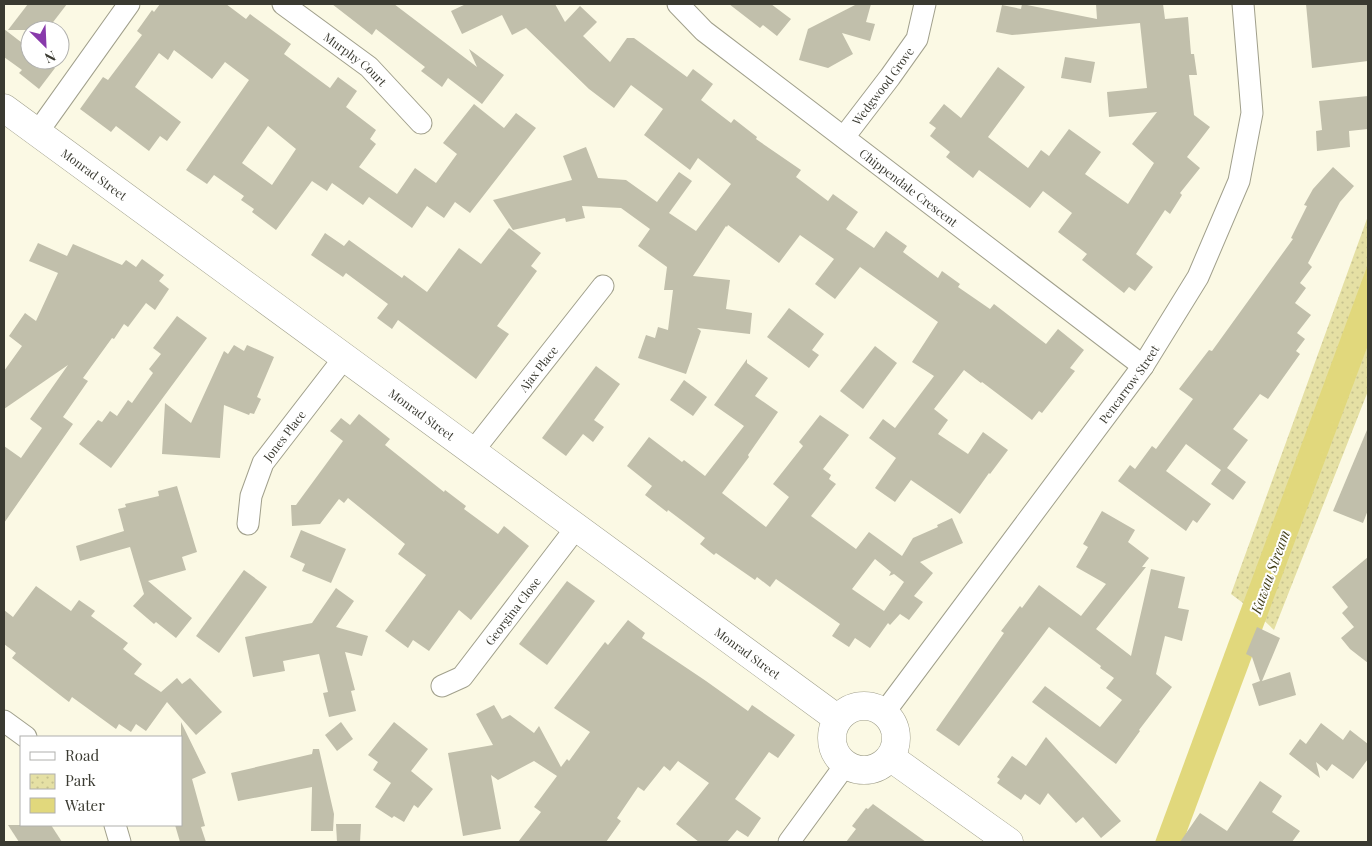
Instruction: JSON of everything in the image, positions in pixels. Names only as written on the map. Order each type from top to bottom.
[{"type":"street","points":[[37,133],[129,4]]},
{"type":"street","name":"Murphy Court","points":[[283,4],[369,67],[420,124]]},
{"type":"street","name":"Chippendale Crescent","points":[[678,4],[704,31],[1143,366]]},
{"type":"street","name":"Wedgwood Grove","points":[[844,137],[917,39],[925,4]]},
{"type":"street","name":"Pencarrow Street","points":[[884,713],[1143,366],[1198,278],[1239,181],[1252,113],[1243,4]]},
{"type":"street","name":"Monrad Street","points":[[4,108],[838,719]]},
{"type":"street","name":"Ajax Place","points":[[473,451],[603,286]]},
{"type":"street","name":"Jones Place","points":[[248,524],[251,496],[263,463],[344,358]]},
{"type":"street","name":"Georgina Close","points":[[442,686],[462,677],[576,528]]},
{"type":"street","points":[[865,706],[875,708],[884,713],[891,720],[896,738],[890,756],[883,764],[865,770],[855,769],[838,757],[832,738],[838,719],[850,710],[865,706]]},
{"type":"street","points":[[4,721],[25,736]]},
{"type":"street","points":[[890,756],[1009,842]]},
{"type":"street","points":[[789,842],[846,764]]},
{"type":"street","points":[[115,826],[120,842]]},
{"type":"green space","points":[[1368,216],[1368,391],[1274,630],[1255,612],[1231,594]]},
{"type":"water","name":"Kawau Stream","points":[[1368,264],[1368,345],[1183,842],[1155,842]]},
{"type":"building","points":[[28,4],[67,4],[55,20],[20,20],[20,30],[8,30]]},
{"type":"building","points":[[160,4],[226,4],[246,19],[250,14],[291,44],[284,54],[330,88],[338,77],[357,91],[346,107],[376,130],[370,139],[376,144],[359,167],[397,194],[415,168],[436,183],[457,154],[443,143],[474,104],[504,128],[516,113],[536,128],[470,213],[455,202],[444,218],[427,206],[412,228],[369,197],[363,205],[332,183],[327,191],[312,181],[276,230],[252,212],[254,209],[241,200],[244,196],[214,175],[207,184],[186,170],[249,80],[225,62],[212,79],[174,50],[168,60],[159,53],[135,87],[181,122],[167,141],[160,136],[149,151],[116,126],[111,132],[80,109],[103,77],[108,80],[142,35],[137,31],[152,10],[154,12]],"holes":[[[268,126],[296,149],[272,185],[242,163]]]},
{"type":"building","points":[[332,4],[394,4],[477,67],[469,49],[504,75],[482,104],[448,78],[442,87],[421,71],[425,67],[376,29],[372,35]]},
{"type":"building","points":[[466,4],[555,4],[565,22],[580,6],[597,22],[583,36],[610,62],[627,38],[634,38],[687,77],[693,69],[713,84],[701,100],[731,123],[734,119],[757,137],[756,139],[801,170],[796,177],[828,201],[833,194],[858,212],[846,229],[874,248],[886,231],[907,246],[903,252],[938,278],[942,271],[960,284],[958,287],[990,309],[994,304],[1046,344],[1058,329],[1084,350],[1070,368],[1075,371],[1042,413],[1039,411],[1032,420],[964,370],[934,409],[948,420],[938,434],[968,454],[983,432],[1008,450],[960,514],[911,480],[895,502],[875,488],[896,458],[869,438],[883,419],[895,428],[934,376],[912,362],[938,322],[860,267],[835,299],[815,284],[834,259],[800,235],[779,263],[728,225],[726,226],[693,276],[730,280],[726,309],[752,313],[750,334],[697,328],[701,331],[686,374],[638,358],[646,335],[655,338],[658,327],[668,330],[673,290],[664,290],[667,267],[638,246],[650,229],[621,208],[582,206],[585,218],[566,222],[565,218],[513,230],[493,200],[572,180],[563,156],[586,147],[598,178],[626,180],[657,202],[679,172],[692,181],[669,213],[696,231],[731,184],[698,158],[690,170],[644,135],[663,109],[631,85],[614,108],[589,89],[526,28],[512,35],[502,15],[462,34],[451,11]]},
{"type":"building","points":[[729,4],[771,4],[791,19],[777,36],[763,25],[760,28]]},
{"type":"building","points":[[857,4],[871,4],[866,22],[875,24],[870,41],[842,33],[853,54],[828,68],[799,60],[808,29]]},
{"type":"building","points":[[1022,4],[1097,19],[1096,4],[1163,4],[1165,19],[1188,17],[1191,54],[1194,54],[1197,75],[1189,75],[1194,115],[1210,127],[1187,157],[1200,168],[1180,193],[1182,195],[1170,214],[1165,210],[1136,254],[1153,267],[1135,291],[1129,287],[1124,293],[1082,260],[1087,254],[1058,232],[1072,213],[1043,191],[1030,208],[979,170],[973,178],[946,157],[950,152],[930,136],[936,128],[929,123],[944,104],[961,118],[998,67],[1025,87],[988,137],[1028,168],[1041,150],[1049,156],[1069,129],[1101,152],[1085,174],[1128,204],[1154,163],[1132,144],[1157,112],[1109,117],[1107,92],[1147,88],[1140,23],[1012,35],[996,32],[1002,5],[1021,9]]},
{"type":"building","points":[[1306,4],[1368,4],[1368,61],[1312,68]]},
{"type":"building","points":[[4,29],[20,41],[20,69],[4,57]]},
{"type":"building","points":[[1065,57],[1095,62],[1091,83],[1061,78]]},
{"type":"building","points":[[22,70],[53,70],[39,89],[19,73]]},
{"type":"building","points":[[1368,96],[1368,129],[1349,131],[1350,147],[1317,151],[1316,131],[1322,130],[1319,101]]},
{"type":"building","points":[[1333,167],[1354,186],[1340,202],[1308,263],[1312,267],[1300,283],[1306,288],[1295,303],[1311,315],[1297,333],[1305,339],[1296,351],[1300,354],[1268,399],[1260,394],[1233,429],[1248,440],[1227,468],[1246,482],[1233,500],[1211,484],[1221,470],[1186,444],[1166,471],[1211,504],[1197,523],[1193,520],[1186,531],[1118,481],[1130,465],[1135,469],[1152,446],[1156,449],[1193,399],[1179,389],[1209,350],[1212,351],[1293,239],[1291,238],[1307,206],[1304,205],[1313,189]]},
{"type":"building","points":[[509,228],[541,253],[531,266],[537,271],[497,326],[509,334],[476,379],[398,320],[392,329],[377,318],[388,304],[346,273],[343,277],[311,255],[325,233],[344,246],[349,240],[402,278],[404,275],[427,292],[459,248],[481,264]]},
{"type":"building","points":[[38,243],[67,256],[73,244],[122,265],[126,260],[136,267],[142,259],[164,275],[159,281],[169,289],[155,310],[146,303],[128,327],[124,324],[83,378],[88,381],[63,417],[73,424],[4,523],[4,446],[21,458],[42,428],[30,419],[68,365],[4,409],[4,371],[22,346],[9,336],[25,313],[36,321],[58,273],[29,261]]},
{"type":"building","points":[[789,308],[824,334],[812,350],[819,355],[809,368],[767,337]]},
{"type":"building","points":[[177,316],[207,338],[111,468],[79,444],[98,420],[102,422],[110,411],[117,416],[128,400],[132,403],[153,373],[149,369],[161,354],[153,348]]},
{"type":"building","points":[[234,345],[244,351],[247,345],[274,357],[257,397],[261,399],[254,414],[250,413],[249,415],[224,405],[220,458],[162,454],[165,403],[191,423],[224,351],[228,354]]},
{"type":"building","points":[[875,346],[897,363],[863,409],[840,391]]},
{"type":"building","points":[[747,359],[747,363],[768,378],[755,396],[778,412],[748,455],[749,457],[722,493],[766,527],[789,497],[773,484],[803,446],[799,442],[820,415],[849,435],[823,469],[831,475],[829,479],[836,484],[811,516],[856,549],[869,532],[902,556],[913,538],[938,527],[937,525],[952,518],[963,543],[920,562],[933,573],[914,596],[923,602],[909,620],[900,614],[890,625],[888,623],[870,648],[855,638],[849,647],[832,636],[840,624],[776,579],[770,587],[757,577],[755,580],[716,553],[714,555],[700,544],[705,538],[645,495],[652,486],[627,466],[649,437],[682,462],[684,460],[705,476],[744,426],[714,405]],"holes":[[[875,559],[891,572],[889,576],[894,574],[904,582],[884,611],[852,589]]]},
{"type":"building","points":[[596,366],[620,384],[594,420],[604,427],[593,442],[583,434],[566,456],[542,438]]},
{"type":"building","points":[[684,380],[707,397],[693,416],[670,400]]},
{"type":"building","points":[[359,414],[390,439],[385,445],[444,492],[445,490],[466,506],[464,509],[498,534],[504,526],[529,546],[471,620],[459,610],[429,651],[413,640],[408,648],[385,631],[426,575],[398,554],[405,544],[348,498],[344,503],[339,499],[320,524],[292,526],[291,505],[296,505],[343,441],[330,431],[341,418],[350,425]]},
{"type":"building","points":[[1367,430],[1368,510],[1363,523],[1333,511]]},
{"type":"building","points":[[177,486],[197,552],[182,557],[186,570],[148,581],[192,618],[176,638],[156,622],[154,624],[133,606],[144,594],[130,547],[80,561],[76,546],[124,531],[118,509],[126,507],[125,504],[159,496],[158,491]]},
{"type":"building","points":[[1102,511],[1135,530],[1128,542],[1149,558],[1142,567],[1146,567],[1096,629],[1131,656],[1151,569],[1185,577],[1178,608],[1189,610],[1182,641],[1165,636],[1156,674],[1172,687],[1116,764],[1032,702],[1045,686],[1100,727],[1122,700],[1106,688],[1114,678],[1049,627],[959,746],[936,730],[1004,633],[1001,631],[1020,606],[1022,608],[1039,585],[1081,616],[1106,584],[1076,567],[1088,547],[1083,544]]},
{"type":"building","points":[[301,530],[346,549],[331,583],[302,571],[305,564],[290,557]]},
{"type":"building","points":[[1368,557],[1368,663],[1350,649],[1341,638],[1354,627],[1342,613],[1348,607],[1332,587]]},
{"type":"building","points":[[244,570],[267,587],[219,653],[196,636]]},
{"type":"building","points":[[567,581],[595,601],[547,665],[519,644]]},
{"type":"building","points":[[36,586],[71,611],[79,600],[95,611],[91,616],[128,643],[123,649],[142,664],[134,674],[161,692],[177,678],[182,684],[190,678],[222,712],[196,735],[167,702],[146,731],[136,724],[131,732],[119,724],[116,729],[72,697],[69,702],[12,658],[16,653],[4,644],[4,610],[13,617]]},
{"type":"building","points":[[336,588],[354,601],[336,627],[368,636],[362,656],[345,652],[355,690],[351,691],[356,711],[329,717],[323,693],[328,692],[319,654],[283,661],[285,671],[253,677],[245,637],[312,623]]},
{"type":"building","points":[[628,620],[645,633],[642,638],[748,711],[752,705],[795,735],[778,758],[769,752],[735,799],[761,818],[748,837],[737,830],[727,842],[699,842],[676,824],[709,783],[678,761],[670,771],[664,766],[644,791],[638,787],[617,818],[621,821],[606,842],[518,842],[541,812],[534,807],[557,776],[534,761],[498,780],[491,775],[501,829],[463,836],[448,753],[493,745],[476,714],[494,705],[502,719],[510,715],[534,733],[539,726],[561,767],[567,759],[569,761],[590,732],[554,708],[605,642],[608,645]]},
{"type":"building","points":[[1257,627],[1280,638],[1262,681],[1290,672],[1296,695],[1259,706],[1252,684],[1260,681],[1252,657],[1246,654]]},
{"type":"building","points":[[181,722],[206,773],[192,779],[205,826],[201,827],[206,842],[180,842],[175,826],[182,826]]},
{"type":"building","points":[[341,722],[353,739],[337,751],[325,735]]},
{"type":"building","points":[[394,722],[428,749],[411,771],[433,789],[418,808],[414,805],[404,822],[394,816],[392,818],[375,807],[391,783],[373,770],[378,762],[368,755]]},
{"type":"building","points":[[1321,723],[1343,740],[1350,730],[1368,744],[1368,759],[1353,779],[1332,764],[1327,771],[1316,762],[1320,778],[1289,754],[1300,739],[1306,744]]},
{"type":"building","points":[[1046,737],[1121,821],[1101,838],[1083,817],[1076,823],[1048,793],[1040,805],[1025,794],[1021,800],[997,783],[1000,779],[997,777],[1012,756],[1026,766]]},
{"type":"building","points":[[313,749],[319,749],[334,814],[333,831],[311,831],[312,787],[238,801],[231,773],[312,754]]},
{"type":"building","points":[[1260,781],[1282,796],[1272,812],[1300,831],[1292,842],[1180,842],[1200,813],[1227,831]]},
{"type":"building","points":[[873,804],[926,842],[846,842],[856,829],[852,826],[866,808],[868,809]]},
{"type":"building","points":[[336,824],[361,824],[360,842],[337,842]]},
{"type":"building","points":[[8,825],[52,826],[62,842],[19,842]]}]
